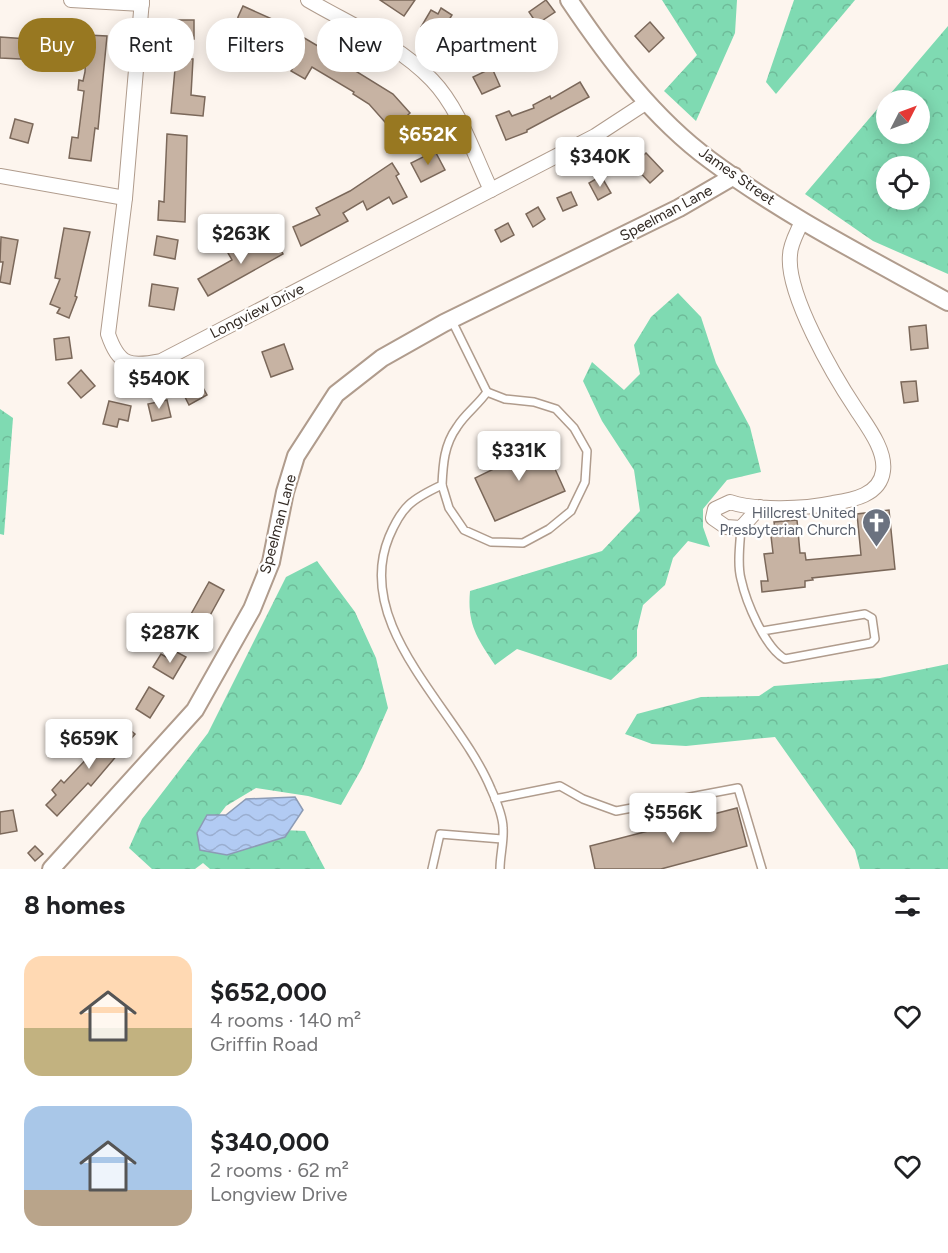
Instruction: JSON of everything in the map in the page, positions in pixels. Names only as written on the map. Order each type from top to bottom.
[{"type":"street","points":[[71,0],[142,2]]},
{"type":"street","points":[[308,0],[409,60],[434,81],[456,116],[491,190]]},
{"type":"street","name":"James Street","points":[[568,0],[605,54],[647,102],[708,159],[802,221],[948,302]]},
{"type":"street","name":"Longview Drive","points":[[142,2],[125,198],[108,334],[114,350],[124,362],[136,365],[161,361],[595,136],[647,102]]},
{"type":"street","points":[[0,176],[125,198]]},
{"type":"street","name":"Speelman Lane","points":[[51,869],[195,710],[252,609],[271,562],[285,492],[296,456],[336,394],[382,358],[679,208],[734,176]]},
{"type":"street","points":[[760,507],[741,528],[732,529],[718,523],[713,518],[715,509],[730,502],[747,508],[760,507],[829,504],[858,498],[876,487],[883,470],[879,448],[830,366],[799,297],[789,255],[802,221]]},
{"type":"lane","points":[[452,321],[487,392],[505,399],[534,402],[556,409],[574,428],[587,451],[585,482],[571,511],[549,529],[523,543],[491,542],[464,530],[449,508],[442,485],[444,451],[457,426],[477,407],[487,392]]},
{"type":"lane","points":[[442,485],[416,497],[399,514],[385,547],[380,578],[386,616],[404,651],[447,712],[482,768],[495,798],[504,826],[500,869]]},
{"type":"lane","points":[[741,528],[740,578],[762,631],[774,653],[785,659],[871,643],[875,639],[872,618],[865,614],[762,631]]},
{"type":"lane","points":[[495,798],[560,786],[583,799],[616,812],[738,788],[762,869]]},
{"type":"lane","points":[[432,869],[440,834],[502,839]]},
{"type":"green space","points":[[662,0],[737,0],[735,33],[696,121],[664,91],[697,55]]},
{"type":"green space","points":[[794,0],[855,0],[776,94],[766,82]]},
{"type":"green space","points":[[948,26],[948,274],[873,241],[805,194],[876,111],[876,144],[930,144],[930,90],[894,90]]},
{"type":"green space","points":[[678,293],[701,317],[716,363],[750,427],[761,472],[727,480],[703,509],[703,527],[710,547],[688,541],[673,558],[665,585],[643,605],[637,630],[637,656],[611,680],[517,649],[495,665],[483,647],[472,622],[470,591],[602,551],[640,511],[634,470],[602,421],[583,381],[592,362],[624,390],[640,374],[634,345],[651,317]]},
{"type":"green space","points":[[0,409],[13,418],[4,535],[0,534]]},
{"type":"green space","points":[[317,561],[355,612],[376,658],[388,708],[362,768],[341,805],[308,796],[256,788],[226,806],[210,827],[305,831],[325,869],[210,869],[203,863],[195,869],[152,869],[129,848],[142,819],[208,733],[286,577]]},
{"type":"green space","points":[[948,664],[948,869],[860,869],[855,850],[775,737],[686,746],[652,744],[625,734],[637,714],[701,697],[759,696],[774,686],[880,678]]},
{"type":"water","points":[[295,797],[303,810],[285,837],[227,855],[200,850],[197,833],[207,815],[226,815],[246,799]]},
{"type":"building","points":[[380,0],[415,0],[404,16]]},
{"type":"building","points":[[546,0],[555,12],[546,18],[533,18],[529,12]]},
{"type":"building","points":[[243,6],[270,18],[238,18]]},
{"type":"building","points":[[441,8],[452,15],[450,18],[426,18],[431,10],[438,14]]},
{"type":"building","points":[[650,22],[664,38],[649,52],[635,36]]},
{"type":"building","points":[[96,35],[107,36],[98,129],[95,128],[91,161],[69,158],[72,137],[78,138],[84,91],[78,90],[79,80],[83,81],[85,72],[96,72]]},
{"type":"building","points":[[0,37],[18,38],[18,59],[0,58]]},
{"type":"building","points":[[305,38],[317,45],[317,70],[312,67],[305,79],[293,72],[305,72]]},
{"type":"building","points":[[175,72],[192,72],[191,95],[205,97],[203,116],[171,113]]},
{"type":"building","points":[[320,72],[357,72],[393,94],[410,113],[392,130],[369,104],[353,94],[354,92]]},
{"type":"building","points":[[484,72],[494,72],[500,86],[482,94],[473,77]]},
{"type":"building","points":[[580,82],[589,97],[527,132],[506,140],[496,116],[509,111],[512,116],[534,108],[533,105],[550,96],[551,99]]},
{"type":"building","points":[[15,119],[33,124],[28,143],[10,138]]},
{"type":"building","points":[[167,134],[187,136],[185,222],[158,220],[159,201],[164,202]]},
{"type":"building","points":[[435,151],[445,170],[421,182],[411,163]]},
{"type":"building","points":[[646,153],[663,171],[650,183],[633,165]]},
{"type":"building","points":[[392,163],[399,174],[396,176],[407,197],[393,204],[389,197],[367,210],[363,201],[343,213],[348,221],[301,246],[293,227],[320,215],[316,208],[350,191]]},
{"type":"building","points":[[601,176],[611,193],[598,200],[589,183]]},
{"type":"building","points":[[571,192],[577,205],[563,211],[557,198]]},
{"type":"building","points":[[538,207],[545,219],[533,227],[526,214]]},
{"type":"building","points":[[508,223],[514,235],[501,242],[495,230]]},
{"type":"building","points":[[64,228],[90,232],[75,296],[77,297],[69,318],[57,313],[60,308],[50,304],[60,279],[55,278]]},
{"type":"building","points":[[157,236],[178,240],[175,259],[154,255]]},
{"type":"building","points":[[274,236],[283,254],[208,296],[198,279],[232,260],[228,253],[243,245],[246,250]]},
{"type":"building","points":[[1,237],[18,240],[10,284],[0,282],[3,262],[0,262]]},
{"type":"building","points":[[152,284],[178,288],[174,310],[149,306]]},
{"type":"building","points":[[926,325],[928,348],[911,350],[909,327]]},
{"type":"building","points":[[69,337],[72,358],[56,360],[54,339]]},
{"type":"building","points":[[284,344],[293,369],[271,377],[262,352]]},
{"type":"building","points":[[81,370],[95,386],[81,398],[68,383]]},
{"type":"building","points":[[916,381],[918,401],[904,403],[901,382]]},
{"type":"building","points":[[201,384],[207,395],[189,405],[183,393]]},
{"type":"building","points":[[167,400],[171,417],[152,421],[148,404]]},
{"type":"building","points":[[109,401],[131,406],[128,421],[119,419],[117,427],[103,424]]},
{"type":"building","points":[[512,444],[519,459],[545,447],[565,491],[495,521],[475,478],[502,465],[496,451]]},
{"type":"building","name":"Hillcrest United Presbyterian Church","points":[[889,510],[895,569],[812,578],[813,580],[805,581],[805,587],[762,592],[761,581],[768,581],[764,554],[773,553],[771,536],[776,536],[774,522],[797,520],[800,553],[805,553],[806,560],[861,555],[857,514]]},
{"type":"building","points":[[209,582],[224,590],[196,641],[181,632]]},
{"type":"building","points":[[171,649],[186,657],[173,679],[153,667],[161,654],[166,657]]},
{"type":"building","points":[[149,687],[164,696],[150,718],[136,709]]},
{"type":"building","points":[[123,724],[135,734],[91,786],[88,783],[57,816],[46,805],[56,795],[52,790],[61,780],[64,783]]},
{"type":"building","points":[[737,808],[747,846],[661,869],[595,869],[590,846]]},
{"type":"building","points":[[13,810],[17,831],[0,834],[0,812]]},
{"type":"building","points":[[35,846],[43,854],[35,861],[28,853]]},
{"type":"place","name":"Hillcrest United Presbyterian Church","points":[[877,548]]}]
